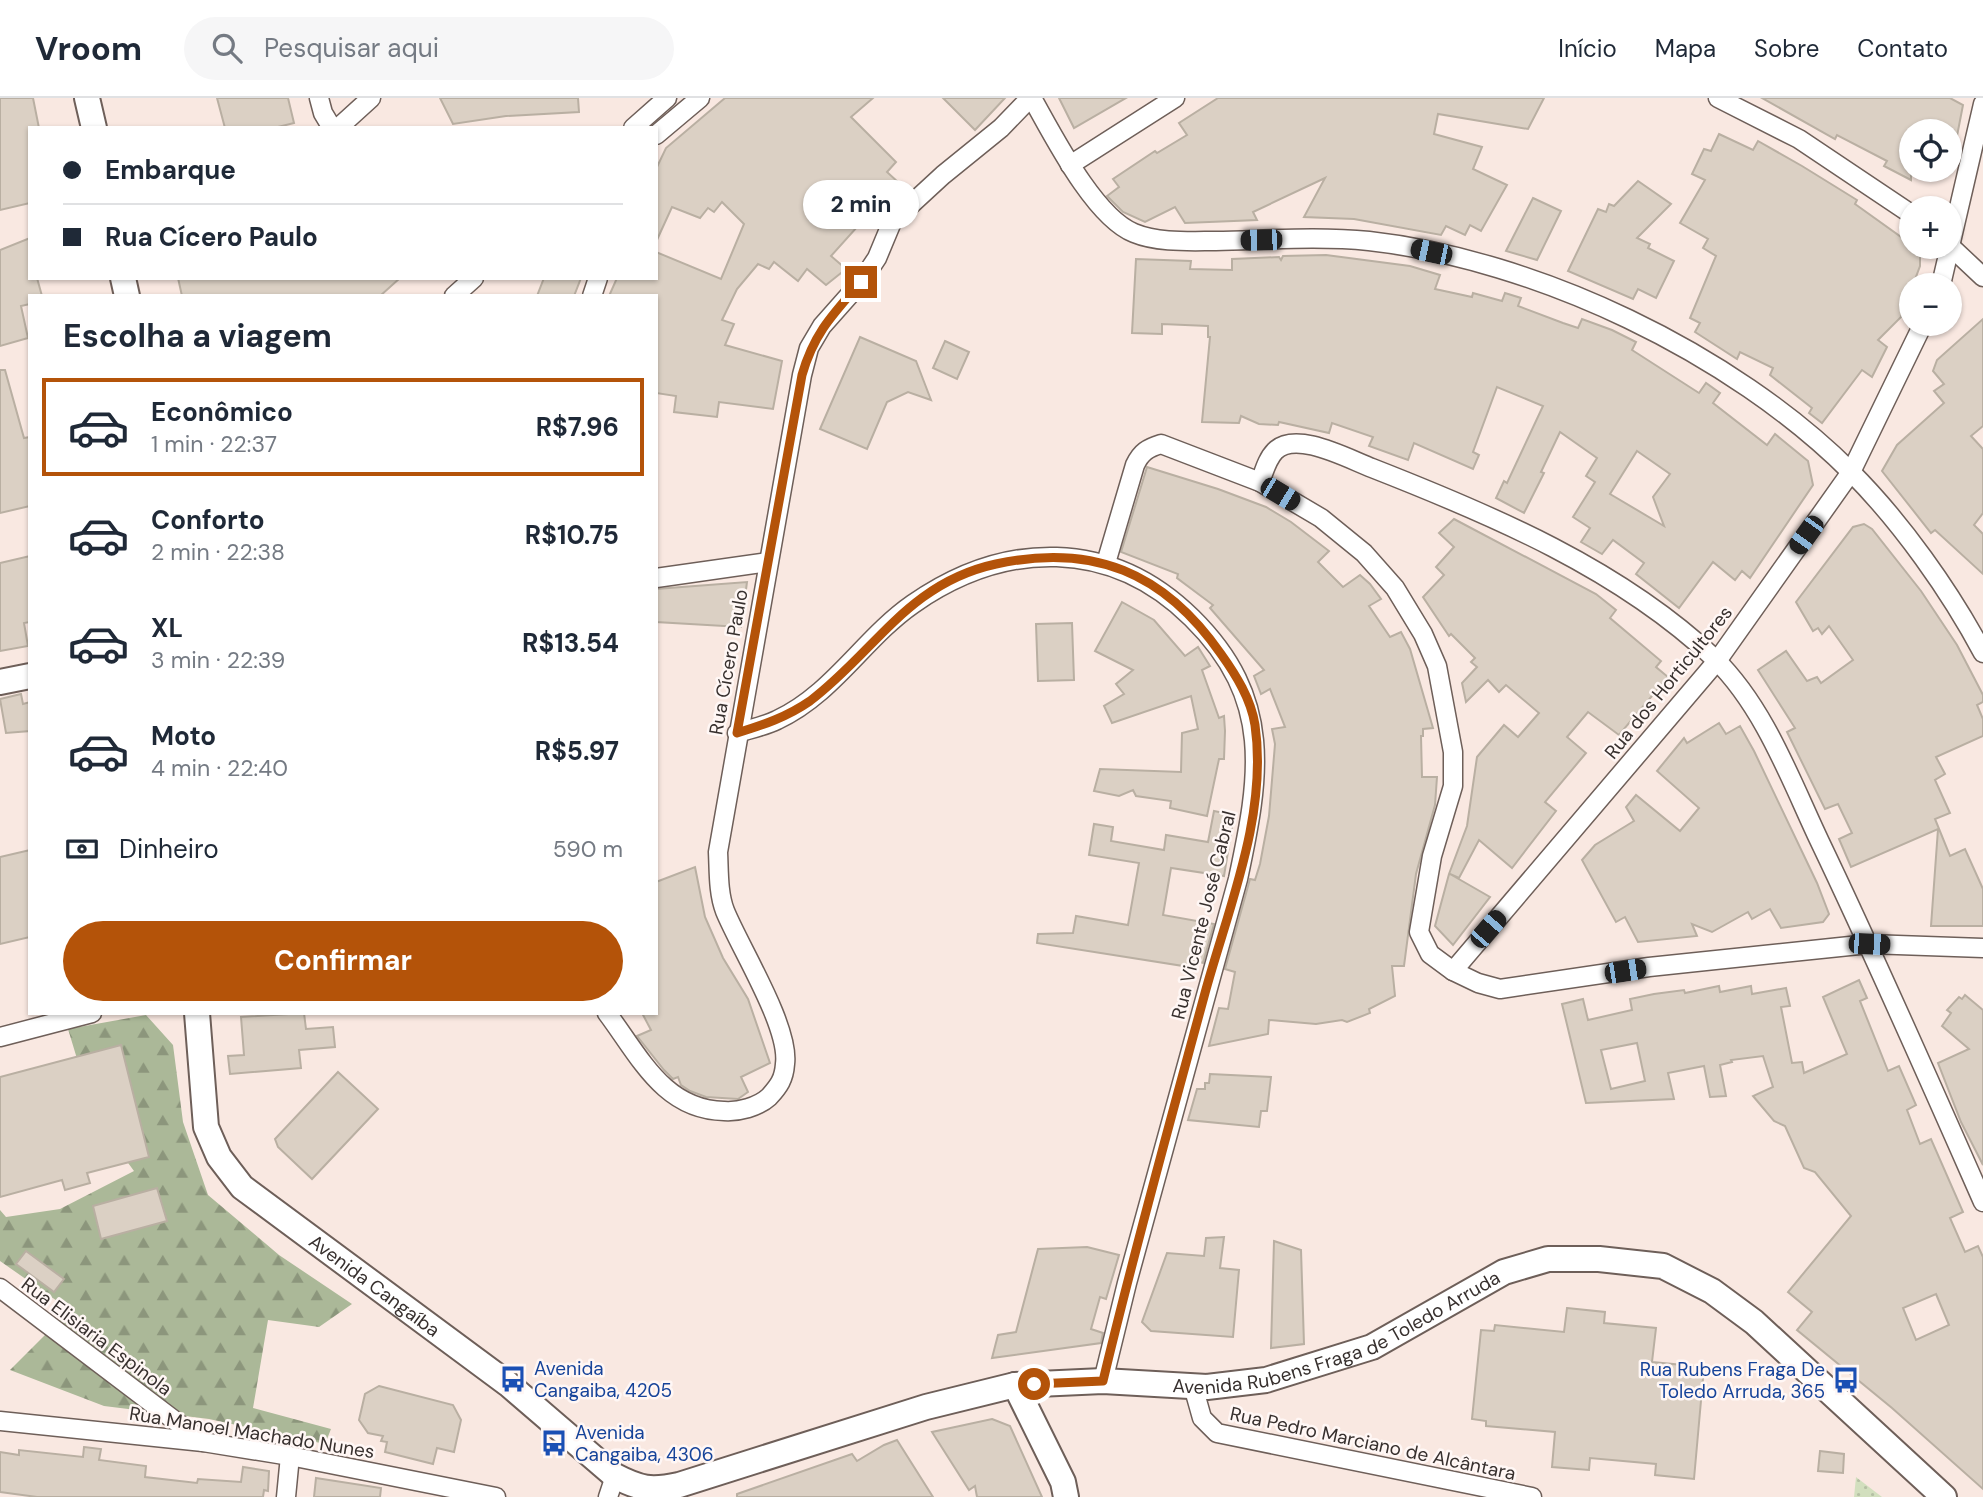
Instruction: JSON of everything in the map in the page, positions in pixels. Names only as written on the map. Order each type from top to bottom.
[{"type":"main road","points":[[87,98],[94,126]]},
{"type":"main road","points":[[0,682],[28,676]]},
{"type":"main road","name":"Avenida Cangaíba","points":[[197,1015],[206,1127],[219,1157],[242,1187],[508,1384],[611,1487],[649,1494]]},
{"type":"main road","name":"Avenida Rubens Fraga de Toledo Arruda","points":[[649,1494],[914,1410],[1015,1385],[1103,1381],[1193,1386],[1266,1380],[1330,1363],[1372,1347],[1504,1272],[1548,1259],[1599,1259],[1663,1266],[1712,1291],[1754,1322],[1944,1497]]},
{"type":"main road","points":[[1015,1385],[1063,1482],[1066,1497]]},
{"type":"street","points":[[319,98],[323,113],[331,126]]},
{"type":"street","points":[[340,126],[371,98]]},
{"type":"street","points":[[635,126],[667,98]]},
{"type":"street","points":[[658,133],[700,98]]},
{"type":"street","points":[[1031,98],[1070,165],[1106,213],[1133,233],[1185,241],[1344,238],[1390,243],[1452,256],[1570,294],[1646,327],[1746,385],[1851,472],[1933,574],[1983,653]]},
{"type":"street","name":"Rua Cícero Paulo","points":[[608,1015],[655,1078],[683,1103],[703,1111],[733,1111],[762,1104],[781,1084],[786,1062],[782,1037],[724,909],[718,852],[802,375],[809,348],[822,326],[877,258],[892,222],[943,175],[1001,128],[1031,98]]},
{"type":"street","points":[[1070,165],[1175,98]]},
{"type":"street","points":[[1718,98],[1799,139],[1899,206]]},
{"type":"street","points":[[1962,196],[1983,104]]},
{"type":"street","points":[[1962,258],[1983,277]]},
{"type":"street","points":[[456,294],[472,280]]},
{"type":"street","name":"Rua dos Horticultores","points":[[1453,971],[1717,661],[1851,472],[1917,336]]},
{"type":"street","points":[[1260,482],[1275,451],[1290,443],[1317,446],[1468,505],[1640,598],[1717,661],[1752,706],[1779,755],[1869,944],[1983,1202]]},
{"type":"street","points":[[1106,563],[1135,465],[1140,455],[1149,447],[1161,444],[1260,482],[1321,519],[1364,554],[1395,589],[1423,634],[1437,666],[1453,752],[1453,786],[1432,856],[1419,932],[1430,954],[1453,971],[1478,983],[1500,989],[1649,967],[1869,944],[1983,948]]},
{"type":"street","name":"Rua Vicente José Cabral","points":[[737,733],[776,721],[810,700],[912,604],[971,571],[1029,558],[1064,557],[1106,563],[1141,577],[1172,598],[1205,630],[1239,680],[1255,724],[1256,768],[1251,817],[1238,879],[1130,1270],[1103,1381]]},
{"type":"street","points":[[658,578],[711,573],[768,562]]},
{"type":"street","points":[[0,1037],[84,1015]]},
{"type":"street","name":"Rua Elisiaria Espinola","points":[[0,1288],[202,1442]]},
{"type":"street","name":"Rua Pedro Marciano de Alcântara","points":[[1193,1386],[1202,1418],[1217,1433],[1532,1497]]},
{"type":"street","name":"Rua Manoel Machado Nunes","points":[[0,1421],[202,1442],[290,1456],[496,1497]]},
{"type":"street","points":[[286,1497],[290,1456]]},
{"type":"green space","points":[[146,1015],[173,1045],[183,1122],[208,1195],[279,1255],[352,1304],[319,1327],[268,1320],[253,1408],[331,1429],[325,1444],[209,1419],[104,1406],[10,1370],[70,1310],[0,1261],[0,1210],[6,1217],[60,1209],[134,1171],[95,1118],[68,1029]]},
{"type":"green space","points":[[1856,1477],[1882,1497],[1854,1497]]},
{"type":"building","points":[[0,98],[33,98],[39,126],[28,126],[28,203],[0,210]]},
{"type":"building","points":[[217,98],[288,98],[294,123],[282,126],[224,126]]},
{"type":"building","points":[[440,98],[578,98],[579,112],[506,116],[453,124]]},
{"type":"building","points":[[725,98],[873,98],[851,117],[896,162],[887,172],[900,184],[870,208],[867,216],[831,256],[846,269],[826,285],[807,269],[798,281],[774,262],[769,269],[758,264],[737,289],[722,320],[734,324],[725,345],[782,361],[773,409],[719,402],[717,417],[674,412],[676,396],[658,393],[658,294],[610,294],[616,280],[658,280],[658,253],[721,279],[744,224],[722,202],[714,212],[708,208],[700,218],[672,207],[658,238],[658,165],[666,148]]},
{"type":"building","points":[[943,98],[1005,98],[975,130]]},
{"type":"building","points":[[1059,98],[1126,98],[1074,128]]},
{"type":"building","points":[[1218,98],[1544,98],[1528,129],[1438,114],[1434,134],[1482,147],[1473,169],[1507,185],[1481,231],[1470,225],[1465,235],[1446,226],[1441,235],[1354,219],[1304,217],[1325,178],[1253,212],[1257,220],[1185,223],[1175,207],[1145,222],[1123,212],[1107,196],[1119,187],[1113,179],[1155,151],[1157,153],[1187,135],[1179,123]]},
{"type":"building","points":[[1762,98],[1950,98],[1963,105],[1960,119],[1899,119],[1899,174],[1884,166],[1887,161],[1837,135],[1835,139]]},
{"type":"building","points":[[1719,134],[1753,150],[1758,141],[1857,200],[1855,204],[1899,235],[1899,259],[1920,259],[1917,273],[1899,273],[1899,319],[1878,340],[1887,347],[1872,377],[1862,370],[1822,423],[1809,413],[1812,408],[1770,375],[1773,368],[1740,352],[1737,359],[1695,332],[1700,323],[1690,318],[1716,256],[1703,248],[1708,239],[1680,223],[1705,180],[1692,174],[1704,149],[1711,151]]},
{"type":"building","points":[[1638,181],[1671,204],[1637,238],[1650,244],[1648,248],[1674,261],[1656,298],[1638,289],[1633,299],[1568,271],[1598,209],[1606,212],[1609,204],[1614,206]]},
{"type":"building","points":[[1533,198],[1561,211],[1537,260],[1506,251]]},
{"type":"building","points":[[28,239],[28,280],[38,280],[41,294],[28,294],[28,304],[21,306],[28,338],[0,346],[0,250]]},
{"type":"building","points":[[1326,255],[1410,266],[1440,275],[1435,289],[1472,297],[1473,293],[1502,301],[1505,293],[1521,298],[1518,306],[1563,323],[1578,328],[1582,319],[1612,330],[1636,342],[1632,350],[1699,393],[1706,383],[1720,393],[1713,403],[1767,445],[1775,434],[1808,461],[1813,485],[1750,578],[1742,571],[1735,580],[1713,562],[1679,608],[1636,574],[1644,563],[1613,540],[1602,554],[1581,542],[1590,528],[1573,517],[1595,482],[1586,476],[1597,458],[1560,432],[1524,513],[1496,498],[1504,481],[1507,483],[1543,406],[1497,387],[1473,452],[1479,455],[1473,469],[1414,443],[1408,460],[1369,446],[1373,437],[1332,423],[1329,433],[1279,422],[1278,425],[1259,424],[1241,416],[1239,423],[1202,422],[1210,337],[1208,326],[1162,324],[1162,334],[1132,333],[1136,259],[1191,261],[1190,269],[1232,270],[1232,259],[1279,257],[1281,260],[1283,256]],"holes":[[[1637,451],[1670,474],[1653,497],[1664,526],[1610,494]]]},
{"type":"building","points":[[178,280],[398,280],[382,294],[182,294]]},
{"type":"building","points":[[543,280],[580,280],[575,294],[538,294]]},
{"type":"building","points":[[1983,319],[1983,426],[1971,436],[1983,449],[1983,513],[1974,525],[1983,534],[1983,574],[1935,530],[1931,533],[1882,471],[1897,445],[1944,403],[1934,391],[1944,384],[1933,371],[1937,360]]},
{"type":"building","points":[[860,337],[916,361],[931,400],[908,392],[887,402],[867,449],[820,429]]},
{"type":"building","points":[[945,341],[969,352],[957,379],[933,368]]},
{"type":"building","points":[[0,370],[5,370],[24,438],[28,437],[28,506],[0,513]]},
{"type":"building","points":[[1147,467],[1266,507],[1291,522],[1329,551],[1318,562],[1343,587],[1360,575],[1370,584],[1381,599],[1369,606],[1390,637],[1401,632],[1410,649],[1433,728],[1423,729],[1421,736],[1422,777],[1437,777],[1435,805],[1416,874],[1404,966],[1392,966],[1395,996],[1369,1009],[1370,1013],[1347,1022],[1342,1020],[1316,1024],[1269,1020],[1268,1034],[1209,1046],[1219,1008],[1228,1009],[1235,972],[1225,969],[1250,879],[1255,880],[1260,864],[1269,816],[1275,744],[1272,729],[1285,727],[1270,689],[1261,694],[1254,676],[1264,670],[1210,608],[1213,605],[1177,578],[1178,574],[1121,552]]},
{"type":"building","points":[[1454,519],[1596,594],[1616,610],[1610,618],[1661,661],[1656,667],[1668,677],[1619,735],[1588,712],[1567,737],[1586,753],[1545,802],[1556,811],[1512,868],[1479,840],[1459,878],[1450,874],[1490,897],[1453,945],[1435,926],[1449,874],[1467,826],[1477,757],[1504,725],[1518,737],[1539,713],[1506,685],[1499,692],[1488,680],[1466,702],[1462,683],[1477,667],[1471,662],[1475,658],[1451,634],[1449,636],[1423,597],[1444,575],[1436,567],[1454,547],[1439,533]]},
{"type":"building","points":[[1864,524],[1872,529],[1921,591],[1957,645],[1983,695],[1983,702],[1977,705],[1983,719],[1983,736],[1936,757],[1945,774],[1935,780],[1950,813],[1935,819],[1950,856],[1965,849],[1983,889],[1983,926],[1931,926],[1938,829],[1851,867],[1839,839],[1852,833],[1838,804],[1825,809],[1787,732],[1795,728],[1758,670],[1786,651],[1807,681],[1817,677],[1821,683],[1853,660],[1829,626],[1822,634],[1818,628],[1813,631],[1796,602],[1853,527]]},
{"type":"building","points":[[28,556],[28,622],[24,623],[28,646],[0,651],[0,563]]},
{"type":"building","points":[[747,582],[741,627],[658,622],[658,589]]},
{"type":"building","points":[[1122,602],[1154,620],[1185,656],[1198,647],[1210,666],[1202,670],[1219,718],[1224,716],[1225,731],[1224,759],[1219,759],[1207,816],[1170,808],[1171,801],[1136,796],[1133,790],[1119,796],[1094,791],[1100,769],[1181,772],[1182,733],[1198,729],[1191,696],[1112,723],[1104,706],[1124,694],[1116,684],[1133,670],[1095,651]]},
{"type":"building","points":[[1072,623],[1074,680],[1038,681],[1036,624]]},
{"type":"building","points":[[21,694],[23,704],[28,703],[28,731],[6,733],[0,699]]},
{"type":"building","points":[[1719,723],[1726,734],[1740,726],[1817,883],[1829,914],[1823,922],[1781,928],[1770,909],[1752,919],[1748,912],[1712,932],[1692,924],[1697,936],[1638,942],[1625,917],[1616,922],[1582,860],[1595,845],[1634,821],[1626,807],[1636,795],[1680,831],[1699,808],[1657,771],[1684,738],[1687,743]]},
{"type":"building","points":[[1214,811],[1234,815],[1224,876],[1171,868],[1163,915],[1214,924],[1203,963],[1198,961],[1196,968],[1037,943],[1038,934],[1073,933],[1076,916],[1128,925],[1139,863],[1089,855],[1094,824],[1113,827],[1111,841],[1164,850],[1166,835],[1208,842]]},
{"type":"building","points":[[28,850],[28,937],[0,944],[0,857]]},
{"type":"building","points":[[695,867],[705,917],[723,958],[748,999],[770,1063],[741,1077],[748,1092],[738,1099],[706,1097],[690,1091],[681,1085],[678,1077],[673,1079],[664,1070],[637,1036],[651,1030],[643,1015],[658,1015],[658,881]]},
{"type":"building","points":[[1859,980],[1867,998],[1860,1001],[1888,1071],[1899,1066],[1916,1105],[1907,1110],[1920,1144],[1931,1139],[1963,1212],[1950,1218],[1965,1252],[1978,1246],[1983,1257],[1983,1489],[1892,1408],[1797,1330],[1812,1312],[1788,1292],[1851,1216],[1815,1172],[1804,1168],[1785,1126],[1774,1121],[1753,1096],[1773,1087],[1763,1056],[1731,1060],[1732,1062],[1720,1065],[1726,1096],[1710,1097],[1704,1066],[1668,1073],[1674,1099],[1586,1103],[1562,1004],[1583,999],[1588,1020],[1632,1010],[1630,999],[1654,994],[1684,990],[1685,993],[1719,986],[1720,992],[1751,986],[1752,994],[1786,988],[1790,1006],[1781,1007],[1792,1063],[1802,1062],[1804,1073],[1847,1054],[1823,997]],"holes":[[[1637,1043],[1645,1081],[1611,1089],[1601,1050]],[[1936,1294],[1949,1325],[1916,1340],[1903,1308]]]},
{"type":"building","points":[[1965,995],[1983,1010],[1983,1165],[1961,1122],[1938,1063],[1969,1049],[1942,1026],[1951,1013],[1947,1010],[1959,997],[1962,999]]},
{"type":"building","points":[[304,1015],[306,1029],[333,1027],[335,1047],[299,1050],[301,1068],[230,1074],[228,1056],[244,1055],[241,1017]]},
{"type":"building","points":[[121,1045],[149,1157],[87,1173],[90,1183],[65,1190],[62,1180],[0,1197],[0,1077]]},
{"type":"building","points":[[338,1072],[378,1109],[312,1179],[278,1147],[275,1139]]},
{"type":"building","points":[[1210,1074],[1271,1077],[1267,1111],[1261,1111],[1259,1127],[1188,1120],[1197,1089],[1205,1089]]},
{"type":"building","points":[[157,1188],[167,1221],[101,1239],[93,1206]]},
{"type":"building","points":[[1224,1237],[1220,1268],[1239,1270],[1233,1337],[1151,1331],[1142,1322],[1167,1253],[1204,1256],[1206,1238]]},
{"type":"building","points":[[1274,1241],[1301,1250],[1304,1344],[1271,1348]]},
{"type":"building","points":[[1087,1247],[1119,1255],[1106,1299],[1100,1297],[1091,1329],[1103,1333],[1101,1343],[992,1358],[998,1335],[1016,1332],[1038,1249]]},
{"type":"building","points":[[26,1251],[64,1279],[54,1292],[16,1264]]},
{"type":"building","points":[[1567,1308],[1605,1312],[1604,1323],[1656,1328],[1652,1362],[1704,1367],[1694,1479],[1655,1475],[1656,1464],[1590,1458],[1589,1470],[1552,1467],[1555,1432],[1486,1426],[1486,1421],[1472,1419],[1481,1330],[1494,1331],[1495,1325],[1564,1332]]},
{"type":"building","points":[[379,1386],[453,1405],[461,1420],[454,1452],[437,1448],[433,1464],[385,1452],[387,1442],[381,1441],[383,1436],[368,1433],[359,1420],[365,1394]]},
{"type":"building","points":[[992,1419],[1010,1426],[1042,1497],[977,1497],[975,1486],[969,1490],[932,1432]]},
{"type":"building","points":[[897,1440],[933,1497],[737,1497],[737,1494],[852,1454],[857,1461]]},
{"type":"building","points":[[84,1447],[101,1449],[99,1460],[146,1466],[145,1477],[197,1483],[198,1479],[241,1482],[243,1467],[269,1471],[268,1491],[264,1490],[263,1497],[37,1497],[0,1492],[0,1452],[19,1455],[19,1450],[83,1457]]},
{"type":"building","points":[[1820,1451],[1844,1454],[1843,1473],[1818,1471]]},
{"type":"building","points":[[316,1478],[381,1488],[380,1497],[314,1497]]},
{"type":"place","name":"Avenida Cangaiba, 4205","points":[[513,1379]]},
{"type":"place","name":"Rua Rubens Fraga De Toledo Arruda, 365","points":[[1846,1380]]},
{"type":"place","name":"Avenida Cangaiba, 4306","points":[[554,1443]]},
{"type":"route","points":[[861,282],[822,326],[809,348],[737,733],[776,721],[810,700],[884,628],[912,604],[944,584],[971,571],[992,565],[1029,558],[1064,557],[1106,563],[1141,577],[1172,598],[1205,630],[1239,680],[1255,724],[1256,768],[1251,817],[1238,879],[1206,989],[1103,1381],[1034,1384]]}]
